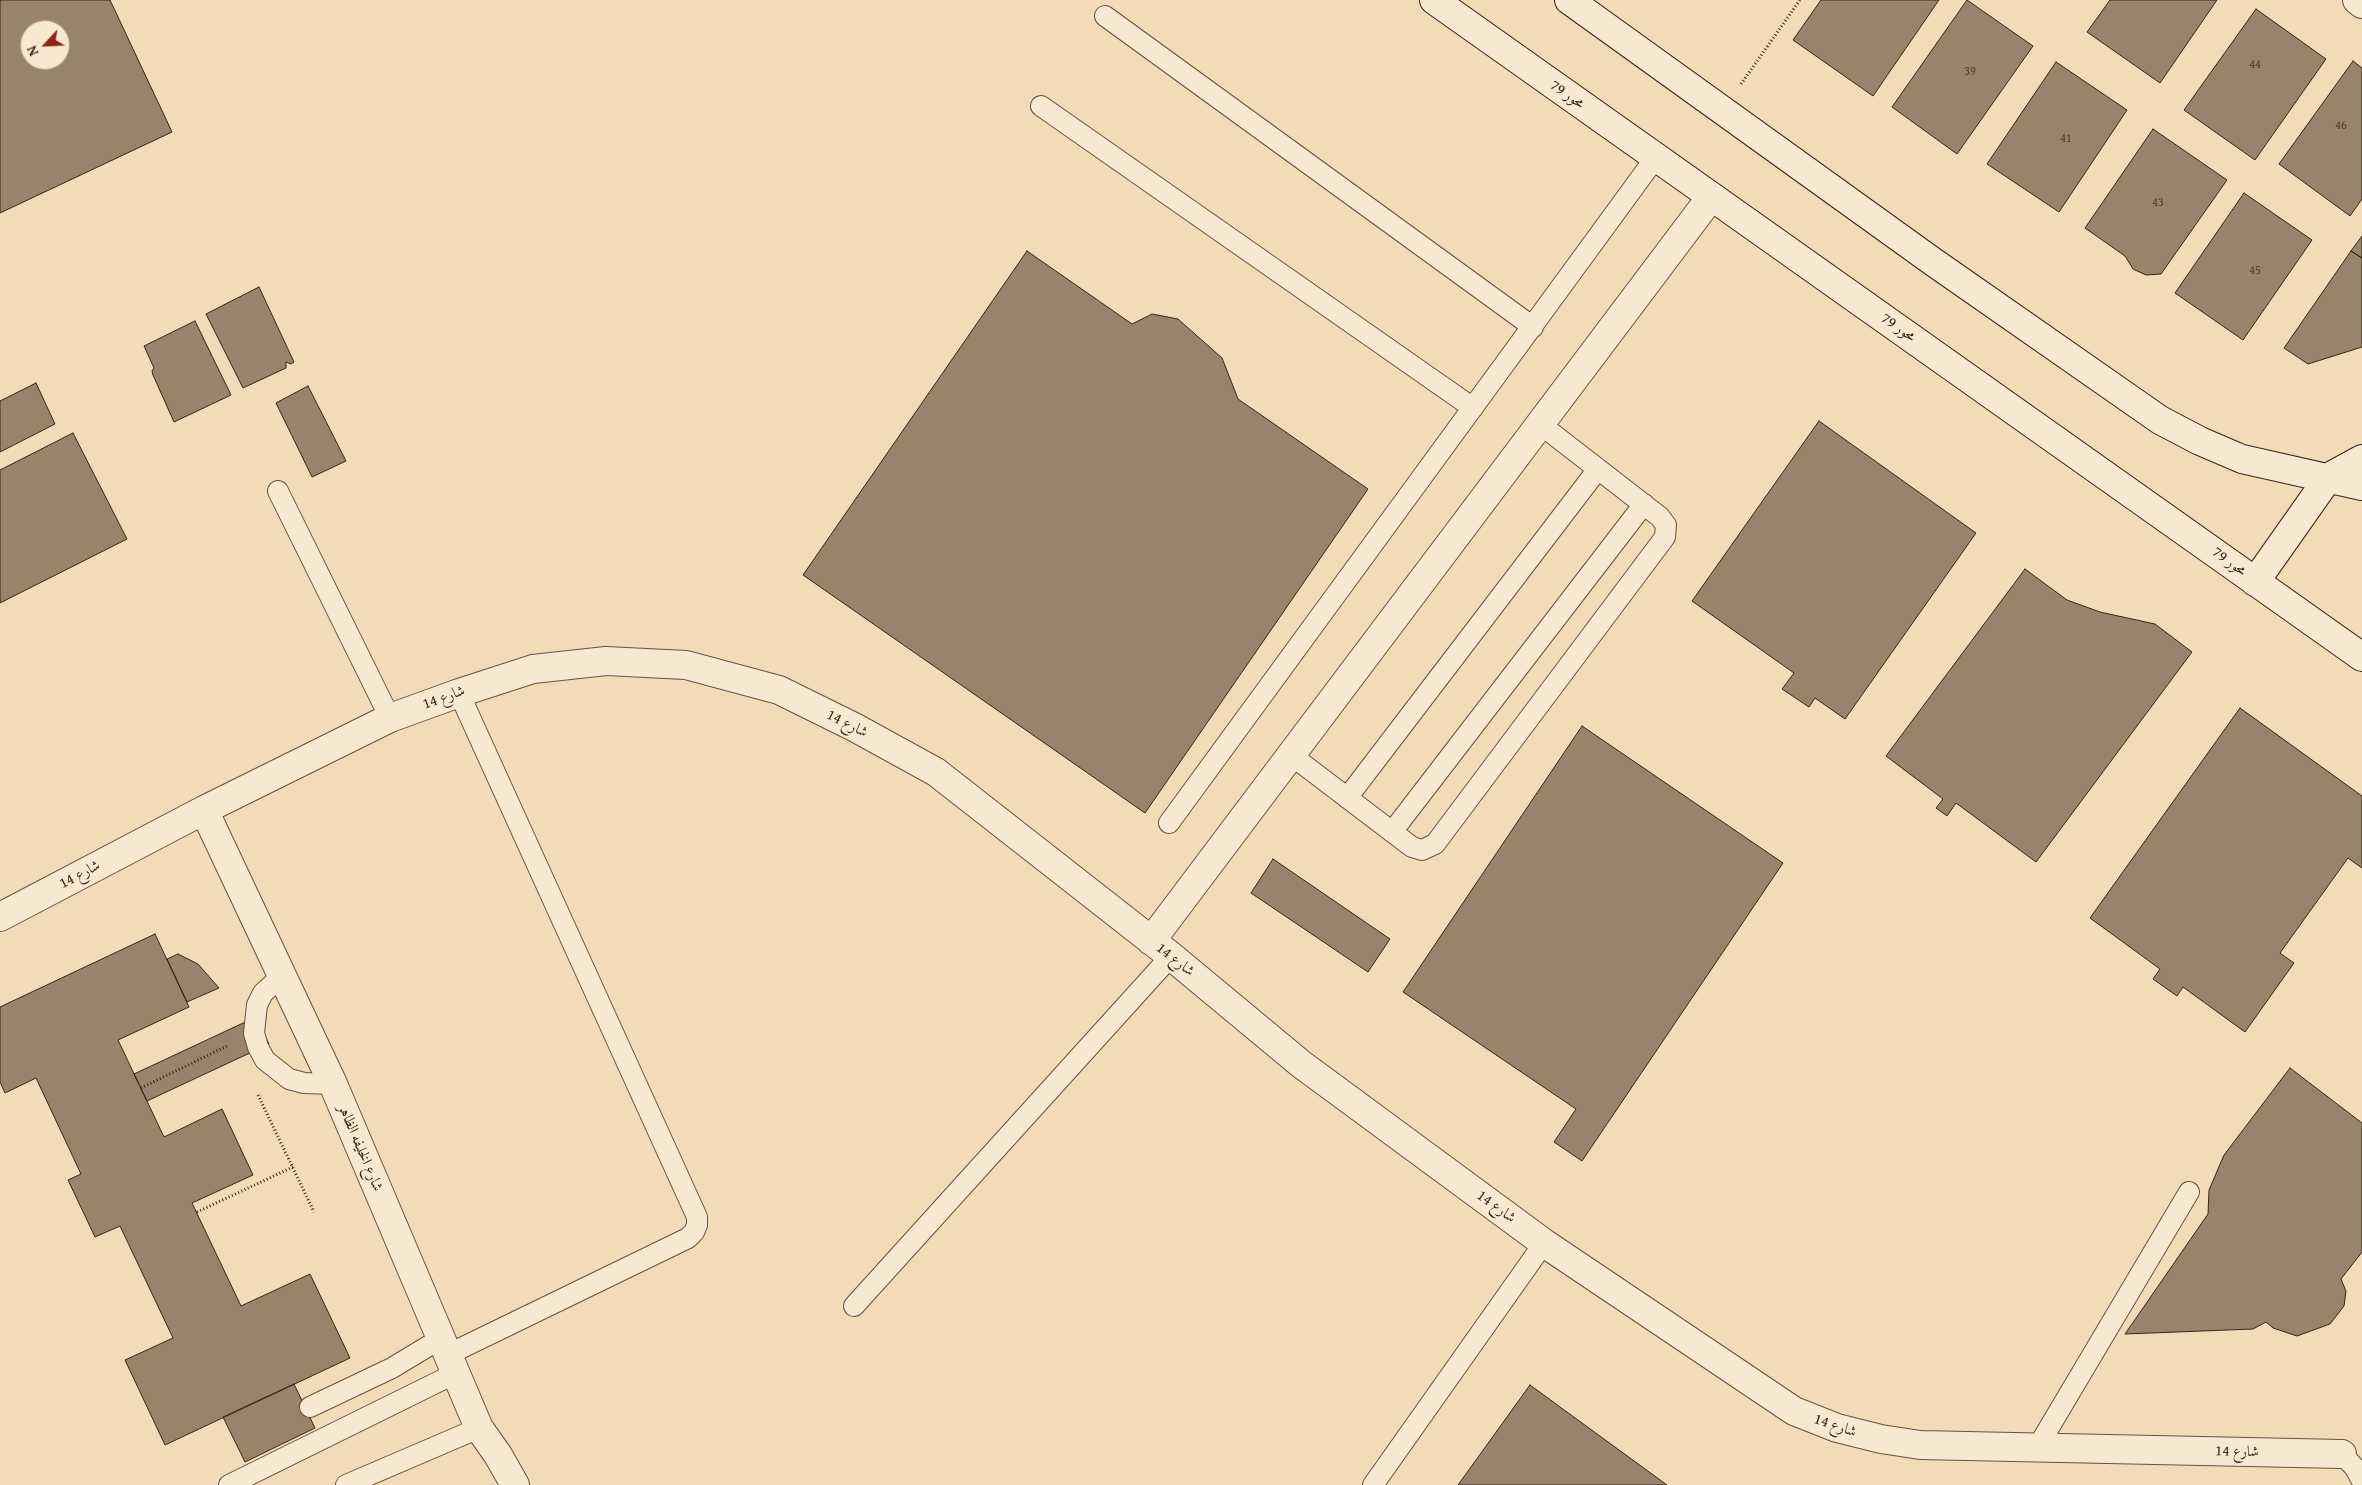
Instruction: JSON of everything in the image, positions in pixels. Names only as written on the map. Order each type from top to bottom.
[{"type":"street","name":"محور 79","points":[[1434,0],[2362,657]]},
{"type":"street","points":[[1569,0],[1722,111],[2160,420],[2200,441],[2242,459],[2277,468],[2329,477],[2362,486]]},
{"type":"street","points":[[2357,0],[2362,4]]},
{"type":"street","points":[[1161,948],[1291,755],[1712,197]]},
{"type":"street","points":[[2255,582],[2329,477],[2362,459]]},
{"type":"street","name":"شارع 14","points":[[0,917],[204,810],[390,718],[458,693],[533,669],[606,661],[686,665],[779,690],[936,772],[1161,948],[1301,1064],[1544,1243],[1794,1411],[1828,1425],[1881,1439],[1920,1445],[2342,1454]]},
{"type":"street","name":"شارع الخليفه الظاهر","points":[[204,810],[283,975],[332,1084],[479,1428],[498,1455],[515,1485]]},
{"type":"lane","points":[[1105,16],[1532,327]]},
{"type":"lane","points":[[1041,106],[1473,408]]},
{"type":"lane","points":[[1169,823],[1656,157]]},
{"type":"lane","points":[[1291,755],[1412,847],[1422,850],[1435,844],[1665,537],[1666,525],[1660,517],[1540,424]]},
{"type":"lane","points":[[1347,798],[1598,469]]},
{"type":"lane","points":[[278,491],[390,718]]},
{"type":"lane","points":[[1392,832],[1644,504]]},
{"type":"lane","points":[[229,1485],[447,1356],[688,1238],[694,1232],[697,1225],[693,1208],[458,693]]},
{"type":"lane","points":[[854,1306],[1161,948]]},
{"type":"lane","points":[[283,975],[263,993],[257,1005],[254,1033],[265,1060],[276,1071],[289,1079],[304,1083],[332,1084]]},
{"type":"lane","points":[[2037,1448],[2188,1192]]},
{"type":"lane","points":[[1374,1485],[1544,1243]]},
{"type":"lane","points":[[310,1407],[392,1368],[447,1356]]},
{"type":"lane","points":[[346,1485],[479,1428]]},
{"type":"lane","points":[[2342,1454],[2355,1468],[2362,1481]]},
{"type":"path","points":[[1722,111],[1800,0]]},
{"type":"path","points":[[141,1088],[254,1033]]},
{"type":"path","points":[[254,1087],[314,1212]]},
{"type":"path","points":[[197,1212],[292,1167]]},
{"type":"building","points":[[0,0],[110,0],[172,132],[0,213]]},
{"type":"building","points":[[1821,0],[1939,0],[1873,96],[1793,40]]},
{"type":"building","points":[[1967,0],[2033,46],[1957,154],[1892,107]]},
{"type":"building","points":[[2110,0],[2217,0],[2160,83],[2087,32]]},
{"type":"building","points":[[2256,9],[2326,59],[2255,160],[2184,110]]},
{"type":"building","points":[[2353,61],[2362,68],[2362,199],[2350,216],[2279,164]]},
{"type":"building","points":[[2056,62],[2127,110],[2059,212],[1987,164]]},
{"type":"building","points":[[2153,129],[2227,180],[2161,274],[2146,275],[2133,269],[2125,256],[2085,228]]},
{"type":"building","points":[[2244,193],[2312,240],[2243,340],[2175,293]]},
{"type":"building","points":[[2362,236],[2362,258],[2351,251]]},
{"type":"building","points":[[1027,251],[1132,324],[1152,314],[1178,319],[1222,358],[1238,399],[1368,489],[1145,813],[803,575]]},
{"type":"building","points":[[2351,251],[2362,258],[2362,347],[2308,364],[2284,348]]},
{"type":"building","points":[[259,287],[294,362],[291,364],[286,362],[286,368],[243,388],[206,314]]},
{"type":"building","points":[[195,321],[231,395],[174,422],[153,375],[152,371],[154,368],[144,346]]},
{"type":"building","points":[[36,383],[55,424],[0,452],[0,401]]},
{"type":"building","points":[[308,386],[346,461],[312,477],[276,403]]},
{"type":"building","points":[[1819,421],[1976,533],[1845,719],[1815,698],[1809,707],[1782,689],[1794,673],[1692,601]]},
{"type":"building","points":[[73,433],[127,539],[0,603],[0,470]]},
{"type":"building","points":[[2025,569],[2067,600],[2100,612],[2155,624],[2192,652],[2036,862],[1956,803],[1947,816],[1936,808],[1943,799],[1886,756]]},
{"type":"building","points":[[2240,708],[2362,796],[2362,868],[2348,858],[2280,953],[2294,963],[2245,1032],[2183,987],[2177,996],[2153,979],[2160,969],[2090,918]]},
{"type":"building","points":[[1582,726],[1783,863],[1582,1161],[1554,1142],[1576,1109],[1403,992]]},
{"type":"building","points":[[1273,859],[1390,939],[1368,972],[1251,893]]},
{"type":"building","points":[[155,934],[189,1007],[118,1040],[164,1137],[222,1109],[253,1175],[192,1203],[241,1306],[310,1274],[350,1358],[165,1445],[125,1360],[173,1338],[120,1226],[95,1237],[68,1180],[81,1174],[36,1078],[5,1093],[0,1082],[0,1007]]},
{"type":"building","points":[[178,954],[198,964],[219,988],[187,1002],[167,959]]},
{"type":"building","points":[[256,1017],[269,1044],[147,1101],[134,1074]]},
{"type":"building","points":[[2290,1068],[2362,1123],[2362,1252],[2341,1279],[2346,1291],[2344,1306],[2330,1324],[2297,1336],[2273,1328],[2266,1322],[2253,1329],[2125,1334],[2208,1214],[2209,1190],[2224,1155]]},
{"type":"building","points":[[294,1384],[315,1428],[245,1462],[223,1417]]},
{"type":"building","points":[[1530,1385],[1667,1485],[1458,1485]]}]
